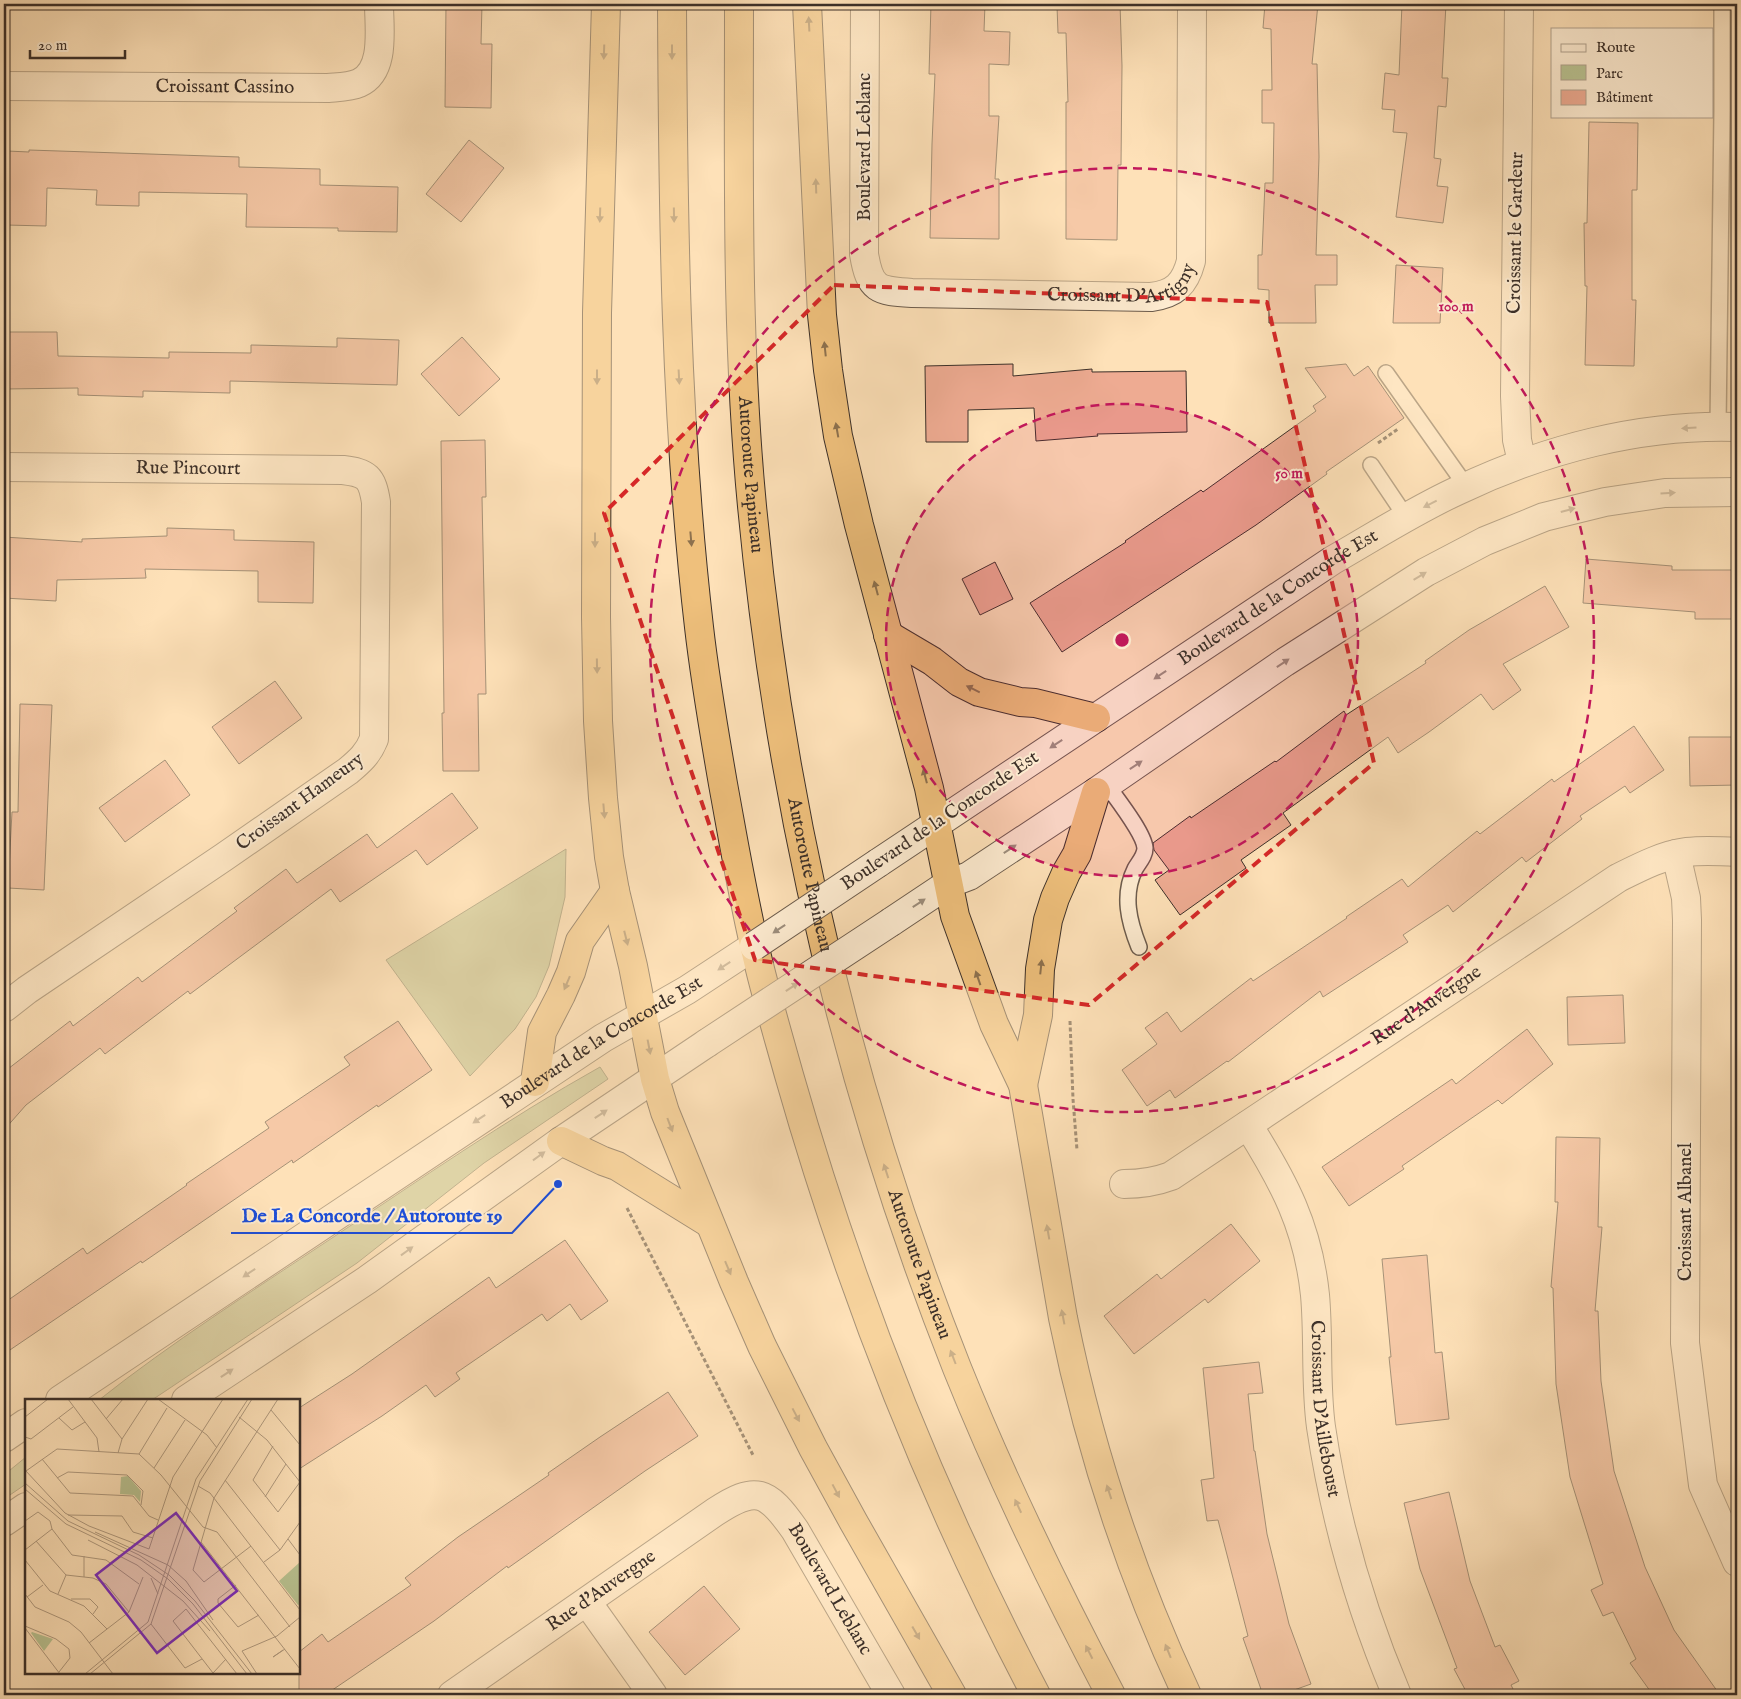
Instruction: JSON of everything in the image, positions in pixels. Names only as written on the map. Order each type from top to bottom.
[{"type":"highway","points":[[606,4],[597,313],[596,617],[598,721],[603,798],[609,857],[615,891],[634,966],[656,1079],[665,1112],[709,1223],[758,1337],[787,1397],[853,1522],[952,1695]]},
{"type":"highway","points":[[672,4],[676,301],[679,384],[687,500],[699,630],[708,692],[725,796],[752,935],[768,1001],[815,1164],[877,1344],[948,1512],[1000,1625],[1036,1695]]},
{"type":"highway","name":"Autoroute Papineau","points":[[739,4],[740,280],[743,377],[752,506],[768,652],[777,711],[811,889],[871,1123],[936,1311],[958,1370],[1008,1484],[1070,1615],[1111,1695]]},
{"type":"highway","points":[[808,4],[820,284],[828,370],[845,470],[929,788],[955,916],[994,1024],[1023,1085],[1063,1318],[1082,1402],[1124,1539],[1152,1614],[1187,1695]]},
{"type":"highway","points":[[888,635],[932,662],[959,682],[979,692],[1001,699],[1034,703],[1096,718]]},
{"type":"highway","points":[[1023,1085],[1038,1015],[1040,969],[1048,920],[1055,898],[1077,854],[1101,789]]},
{"type":"highway","points":[[534,1082],[542,1032],[571,972],[580,941],[615,891]]},
{"type":"highway","points":[[560,1140],[617,1166],[709,1223]]},
{"type":"street","name":"Croissant Cassino","points":[[4,86],[319,88],[358,84],[367,79],[375,67],[378,50],[379,4]]},
{"type":"street","name":"Boulevard Leblanc","points":[[865,4],[864,254],[867,272],[877,287]]},
{"type":"street","name":"Croissant D'Artigny","points":[[877,287],[885,291],[912,293],[1151,297],[1171,292],[1178,287],[1188,272],[1191,253],[1192,4]]},
{"type":"street","name":"Croissant le Gardeur","points":[[1519,4],[1515,396],[1517,440],[1522,462]]},
{"type":"street","name":"Boulevard de la Concorde Est","points":[[61,1399],[534,1082],[603,1038],[693,986],[1333,560],[1406,517],[1466,486],[1522,462],[1573,447],[1615,438],[1687,428],[1728,427]]},
{"type":"street","name":"Rue Pincourt","points":[[4,467],[323,470],[355,472],[369,479]]},
{"type":"street","name":"Croissant Hameury","points":[[4,1008],[27,990],[340,776],[369,752],[374,739],[376,502],[374,486],[369,479]]},
{"type":"street","points":[[188,1399],[367,1280],[560,1140],[656,1079],[707,1043],[948,884],[969,876],[1101,789],[1285,662],[1426,572],[1485,541],[1544,517],[1605,502],[1665,493],[1737,492]]},
{"type":"street","name":"Rue d'Auvergne","points":[[1124,1184],[1142,1184],[1171,1176],[1618,878],[1659,859],[1676,854],[1687,852],[1737,852]]},
{"type":"street","name":"Croissant Albanel","points":[[1676,854],[1686,898],[1687,920],[1685,1343],[1703,1485],[1737,1562]]},
{"type":"street","name":"Croissant D'Ailleboust","points":[[1248,1125],[1282,1182],[1301,1228],[1315,1295],[1321,1424],[1333,1496],[1357,1589],[1384,1665],[1397,1695]]},
{"type":"street","points":[[4,1438],[25,1424]]},
{"type":"street","name":"Boulevard Leblanc","points":[[755,1494],[764,1497],[773,1504],[783,1513],[795,1530],[891,1695]]},
{"type":"street","name":"Rue d'Auvergne","points":[[452,1695],[733,1500],[755,1494]]},
{"type":"street","points":[[4,1522],[25,1508]]},
{"type":"street","points":[[587,1602],[653,1695]]},
{"type":"lane","points":[[1722,4],[1730,110],[1728,427]]},
{"type":"lane","points":[[1386,372],[1466,486]]},
{"type":"lane","points":[[1371,465],[1406,517]]},
{"type":"lane","points":[[1101,789],[1142,838],[1143,857],[1135,870],[1130,885],[1128,901],[1130,923],[1139,948]]},
{"type":"path","points":[[1069,1014],[1072,1099],[1077,1150]]},
{"type":"path","points":[[624,1202],[754,1457]]},
{"type":"highlighted area","points":[[834,285],[1267,302],[1374,763],[1089,1005],[755,960],[604,513]]},
{"type":"green space","points":[[566,849],[565,897],[549,966],[536,997],[515,1029],[470,1076],[386,960]]},
{"type":"green space","points":[[600,1067],[608,1079],[484,1163],[357,1263],[153,1399],[100,1399],[212,1318],[429,1173]]},
{"type":"green space","points":[[25,1458],[25,1485],[4,1499],[4,1475]]},
{"type":"building","points":[[446,4],[482,4],[481,44],[492,44],[491,108],[445,107]]},
{"type":"building","points":[[931,4],[985,4],[984,31],[1010,32],[1009,65],[989,64],[989,116],[999,116],[995,179],[999,179],[999,239],[930,238],[935,74],[929,74]]},
{"type":"building","points":[[1120,4],[1122,66],[1121,165],[1118,165],[1117,240],[1066,239],[1066,102],[1068,102],[1066,33],[1058,33],[1057,6]]},
{"type":"building","points":[[1265,4],[1318,4],[1312,64],[1317,64],[1319,157],[1316,255],[1337,255],[1337,285],[1315,285],[1316,323],[1269,323],[1269,290],[1258,289],[1258,255],[1262,255],[1265,183],[1273,183],[1274,123],[1262,123],[1262,90],[1272,90],[1271,29],[1263,28]]},
{"type":"building","points":[[1402,4],[1446,4],[1442,78],[1448,78],[1446,107],[1438,106],[1434,158],[1441,159],[1437,186],[1448,187],[1443,223],[1396,217],[1407,133],[1393,132],[1395,110],[1382,109],[1385,73],[1399,75]]},
{"type":"building","points":[[1589,122],[1638,123],[1637,190],[1632,190],[1632,300],[1636,300],[1634,366],[1585,365],[1587,286],[1585,286],[1584,223],[1587,223]]},
{"type":"building","points":[[469,140],[504,168],[461,222],[426,194]]},
{"type":"building","points":[[29,150],[239,157],[239,167],[320,169],[320,185],[398,187],[397,232],[338,231],[338,228],[246,227],[247,194],[139,192],[139,206],[96,205],[97,190],[47,188],[46,226],[6,225],[7,151],[29,152]]},
{"type":"building","points":[[1396,265],[1443,268],[1440,323],[1393,323]]},
{"type":"building","points":[[4,332],[57,332],[58,356],[169,358],[169,352],[251,353],[251,345],[337,347],[337,338],[399,340],[397,385],[230,381],[230,393],[143,391],[143,397],[78,395],[78,388],[4,389]]},
{"type":"building","points":[[462,337],[500,379],[459,416],[421,374]]},
{"type":"building","points":[[1013,364],[1013,376],[1092,369],[1092,372],[1186,371],[1187,432],[1097,434],[1098,436],[1036,441],[1034,408],[968,410],[968,442],[926,442],[925,366]]},
{"type":"building","points":[[1346,364],[1354,376],[1368,366],[1404,418],[1326,472],[1327,474],[1256,525],[1062,652],[1030,603],[1126,542],[1201,490],[1203,492],[1316,411],[1313,406],[1326,397],[1305,368]]},
{"type":"building","points":[[485,440],[486,497],[482,497],[486,694],[478,694],[479,771],[443,771],[441,441]]},
{"type":"building","points":[[167,528],[234,530],[234,540],[314,542],[313,603],[258,602],[258,571],[145,569],[146,578],[57,580],[56,601],[4,598],[4,537],[82,542],[82,539],[167,536]]},
{"type":"building","points":[[1586,559],[1672,566],[1672,570],[1737,570],[1737,619],[1695,619],[1695,612],[1583,603]]},
{"type":"building","points":[[995,562],[1013,599],[980,615],[962,579]]},
{"type":"building","points":[[1545,586],[1569,627],[1503,664],[1521,690],[1493,710],[1481,694],[1398,753],[1388,737],[1283,813],[1291,825],[1241,860],[1246,868],[1180,915],[1155,880],[1169,870],[1154,850],[1153,843],[1190,816],[1191,818],[1276,762],[1344,711],[1346,715],[1426,663],[1425,661],[1469,630]]},
{"type":"building","points":[[275,681],[302,718],[239,764],[212,727]]},
{"type":"building","points":[[20,704],[52,705],[44,890],[8,888],[12,812],[18,812]]},
{"type":"building","points":[[1634,726],[1664,770],[1630,793],[1625,786],[1580,816],[1582,819],[1526,862],[1522,857],[1453,912],[1448,905],[1403,935],[1408,942],[1323,997],[1320,991],[1228,1062],[1175,1098],[1170,1090],[1147,1106],[1122,1070],[1157,1044],[1145,1028],[1167,1012],[1181,1032],[1251,978],[1253,981],[1402,879],[1408,887],[1477,831],[1480,834],[1552,779],[1554,782]]},
{"type":"building","points":[[1689,737],[1737,737],[1737,785],[1690,786]]},
{"type":"building","points":[[165,760],[190,795],[125,842],[99,808]]},
{"type":"building","points":[[452,793],[478,828],[427,865],[416,850],[340,902],[331,889],[190,994],[188,991],[105,1054],[100,1048],[26,1105],[4,1130],[4,1072],[70,1021],[73,1026],[138,977],[142,982],[237,911],[234,908],[286,869],[297,883],[367,834],[377,848]]},
{"type":"building","points":[[1623,995],[1625,1043],[1568,1045],[1567,997]]},
{"type":"building","points":[[398,1021],[432,1070],[293,1163],[292,1160],[142,1263],[141,1261],[4,1354],[4,1303],[83,1248],[87,1254],[269,1128],[265,1122],[350,1065],[344,1057]]},
{"type":"building","points":[[1527,1029],[1553,1064],[1502,1104],[1498,1100],[1402,1166],[1404,1169],[1349,1206],[1322,1167],[1452,1079],[1456,1084]]},
{"type":"building","points":[[1556,1137],[1600,1138],[1598,1227],[1602,1227],[1595,1311],[1598,1311],[1601,1381],[1614,1471],[1645,1567],[1674,1630],[1720,1695],[1653,1695],[1630,1663],[1636,1659],[1613,1612],[1603,1616],[1591,1590],[1603,1584],[1570,1477],[1556,1384],[1553,1288],[1551,1287],[1558,1202],[1555,1202]]},
{"type":"building","points":[[1231,1224],[1260,1261],[1208,1303],[1205,1299],[1134,1354],[1104,1316],[1157,1274],[1161,1279]]},
{"type":"building","points":[[565,1240],[608,1301],[581,1320],[570,1304],[547,1321],[542,1314],[456,1373],[460,1379],[435,1397],[426,1385],[382,1416],[300,1468],[300,1407],[352,1374],[489,1277],[496,1288]]},
{"type":"building","points":[[1427,1255],[1435,1353],[1442,1352],[1449,1419],[1396,1425],[1382,1259]]},
{"type":"building","points":[[1259,1362],[1263,1393],[1248,1394],[1254,1451],[1267,1534],[1289,1624],[1311,1684],[1280,1695],[1263,1695],[1243,1638],[1248,1636],[1218,1520],[1207,1521],[1201,1480],[1214,1478],[1203,1368]]},
{"type":"building","points":[[668,1392],[698,1436],[508,1568],[507,1566],[434,1621],[325,1695],[299,1695],[300,1651],[322,1634],[328,1642],[411,1585],[405,1578],[458,1537],[549,1475],[548,1473]]},
{"type":"building","points":[[1449,1492],[1470,1581],[1495,1647],[1500,1645],[1519,1681],[1511,1685],[1516,1695],[1468,1695],[1454,1669],[1457,1668],[1420,1569],[1404,1503]]},
{"type":"building","points":[[704,1586],[740,1629],[685,1675],[649,1632]]},
{"type":"place","name":"De La Concorde / Autoroute 19","points":[[558,1184]]}]
